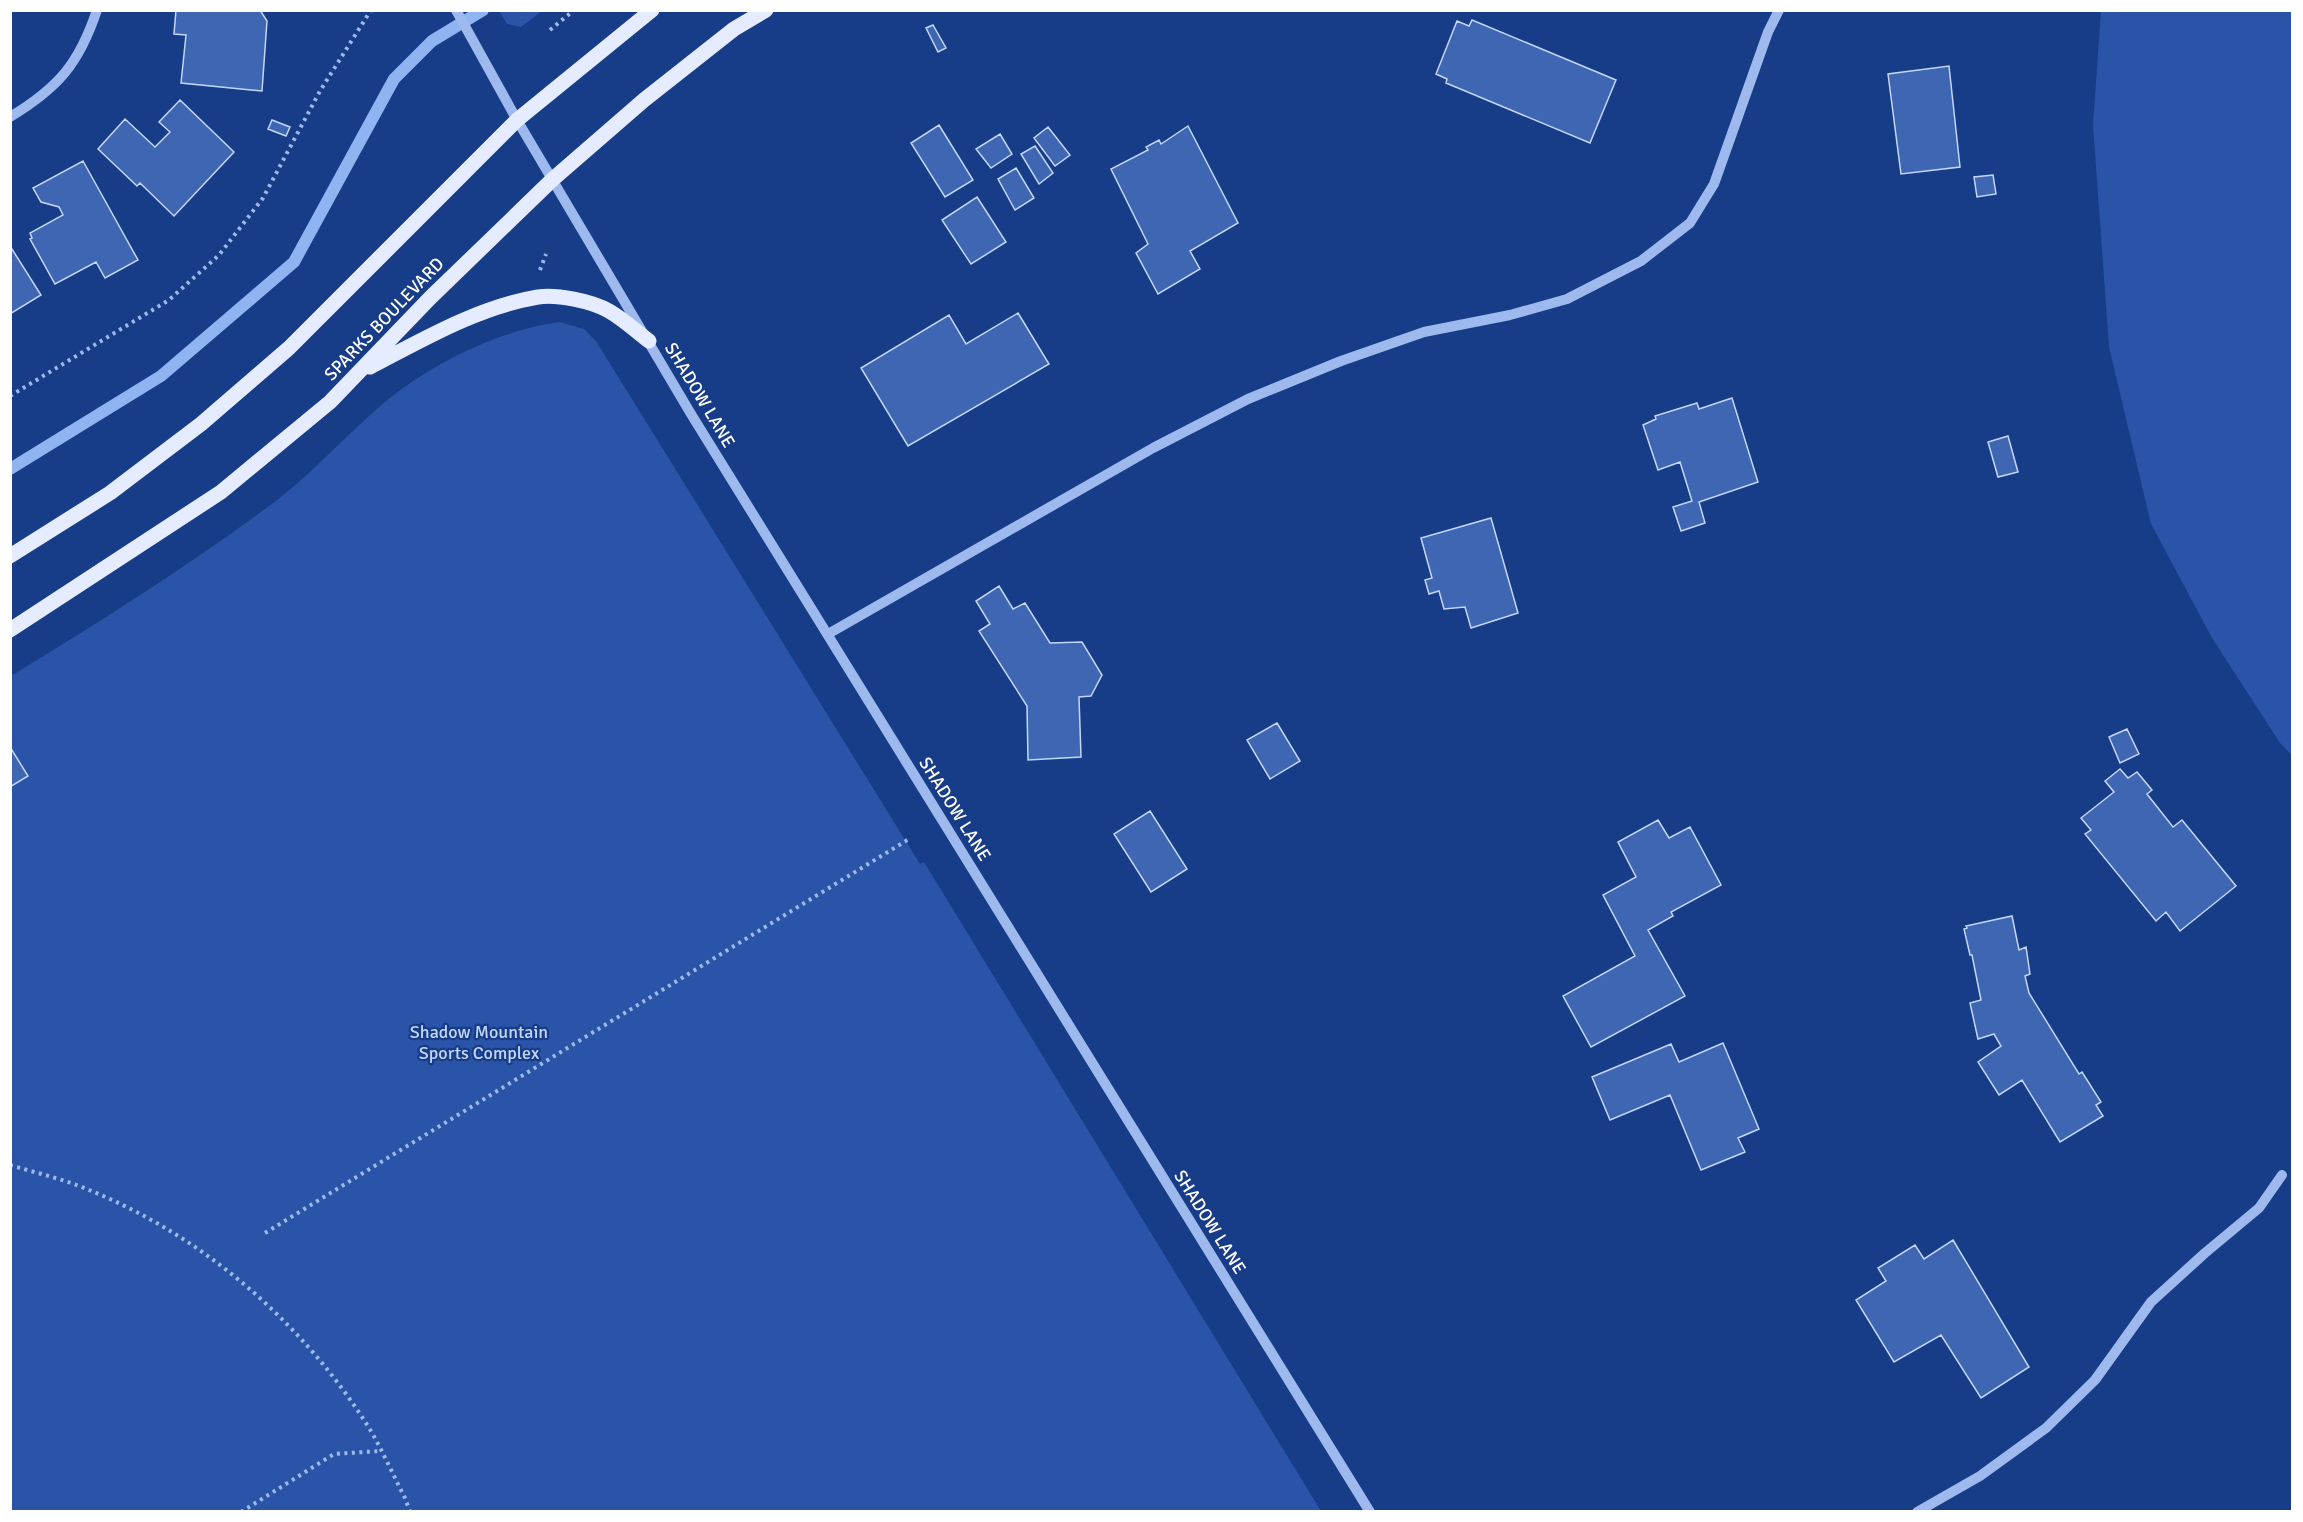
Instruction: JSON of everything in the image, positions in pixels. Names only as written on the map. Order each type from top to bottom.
[{"type":"main road","points":[[10,556],[110,493],[201,424],[289,348],[517,120],[652,10]]},
{"type":"main road","name":"SPARKS BOULEVARD","points":[[10,630],[221,492],[330,402],[430,298],[553,179],[644,100],[734,29],[766,10]]},
{"type":"main road","points":[[359,373],[423,339],[484,312],[540,296],[580,300],[608,310],[649,341]]},
{"type":"street","points":[[10,117],[39,100],[66,72],[88,38],[97,10]]},
{"type":"street","name":"SHADOW LANE","points":[[456,10],[517,120],[649,341],[1370,1512]]},
{"type":"street","points":[[828,634],[1154,448],[1248,399],[1341,361],[1424,332],[1510,315],[1567,299],[1641,261],[1690,223],[1714,184],[1768,32],[1779,10]]},
{"type":"street","points":[[1917,1512],[1980,1476],[2046,1428],[2096,1380],[2151,1302],[2259,1208],[2282,1175]]},
{"type":"path","points":[[10,396],[169,300],[219,255],[264,198],[320,91],[371,10]]},
{"type":"path","points":[[550,30],[574,10]]},
{"type":"path","points":[[538,276],[546,254]]},
{"type":"path","points":[[265,1233],[909,839]]},
{"type":"path","points":[[10,1165],[88,1190],[170,1230],[243,1282],[308,1346],[363,1418],[410,1512]]},
{"type":"path","points":[[241,1512],[334,1454],[380,1450]]},
{"type":"green space","points":[[499,11],[542,11],[521,27],[507,24]]},
{"type":"green space","points":[[2101,11],[2292,11],[2292,755],[2280,743],[2212,638],[2151,524],[2109,347],[2093,125]]},
{"type":"green space","name":"Shadow Mountain Sports Complex","points":[[560,322],[584,329],[596,341],[920,864],[924,862],[1321,1511],[11,1512],[11,676],[174,573],[238,529],[285,494],[391,397],[429,371],[494,339]]},
{"type":"building","points":[[176,10],[260,10],[267,21],[262,91],[181,83],[186,35],[174,34]]},
{"type":"building","points":[[1472,20],[1616,80],[1590,143],[1446,83],[1447,79],[1436,74],[1457,21],[1469,26]]},
{"type":"building","points":[[933,25],[946,48],[938,52],[926,28]]},
{"type":"building","points":[[1949,66],[1960,167],[1901,174],[1888,74]]},
{"type":"building","points":[[180,100],[234,152],[174,216],[140,183],[137,186],[98,149],[125,119],[155,147],[170,132],[159,122]]},
{"type":"building","points":[[272,120],[290,127],[286,136],[268,129]]},
{"type":"building","points":[[939,125],[973,180],[945,197],[911,143]]},
{"type":"building","points":[[1188,126],[1238,223],[1190,251],[1200,269],[1158,294],[1136,253],[1148,244],[1111,169],[1148,150],[1146,147],[1159,140],[1161,144]]},
{"type":"building","points":[[1048,127],[1070,155],[1055,166],[1034,138]]},
{"type":"building","points":[[1000,134],[1012,154],[991,168],[976,149]]},
{"type":"building","points":[[1035,146],[1053,173],[1039,184],[1021,154]]},
{"type":"building","points":[[83,161],[138,260],[105,278],[96,262],[55,284],[30,239],[32,238],[30,233],[63,215],[59,207],[41,202],[33,188]]},
{"type":"building","points":[[1016,168],[1034,198],[1015,210],[998,179]]},
{"type":"building","points":[[1993,175],[1996,194],[1977,197],[1974,177]]},
{"type":"building","points":[[977,197],[1006,242],[971,264],[942,220]]},
{"type":"building","points":[[10,246],[41,295],[10,314]]},
{"type":"building","points":[[1018,313],[1049,364],[908,446],[861,368],[949,315],[966,344]]},
{"type":"building","points":[[1732,398],[1758,482],[1699,502],[1705,523],[1681,531],[1673,507],[1692,501],[1680,462],[1658,470],[1643,425],[1656,419],[1655,416],[1697,403],[1699,409]]},
{"type":"building","points":[[2008,436],[2018,472],[1998,477],[1988,442]]},
{"type":"building","points":[[1491,518],[1518,613],[1471,628],[1465,607],[1444,609],[1439,591],[1429,594],[1425,580],[1432,578],[1421,538]]},
{"type":"building","points":[[999,586],[1013,609],[1025,603],[1050,643],[1082,642],[1102,675],[1091,696],[1079,697],[1081,757],[1028,760],[1027,706],[979,631],[990,624],[976,601]]},
{"type":"building","points":[[1277,723],[1300,761],[1270,779],[1247,740]]},
{"type":"building","points":[[2127,729],[2139,754],[2120,763],[2109,737]]},
{"type":"building","points":[[10,747],[28,776],[10,787]]},
{"type":"building","points":[[2120,769],[2128,778],[2137,772],[2152,790],[2147,794],[2173,827],[2182,820],[2236,886],[2180,931],[2166,912],[2156,921],[2085,834],[2091,830],[2081,818],[2114,792],[2105,781]]},
{"type":"building","points":[[1150,811],[1187,869],[1151,892],[1114,834]]},
{"type":"building","points":[[1658,820],[1669,838],[1690,827],[1721,885],[1671,912],[1673,916],[1648,930],[1685,996],[1591,1047],[1563,996],[1635,956],[1603,895],[1636,877],[1618,842]]},
{"type":"building","points":[[2012,916],[2019,950],[2026,947],[2030,974],[2025,976],[2029,993],[2079,1074],[2082,1072],[2101,1102],[2096,1105],[2103,1116],[2060,1142],[2022,1080],[1999,1095],[1978,1062],[2001,1046],[1994,1034],[1978,1039],[1970,1003],[1981,1000],[1964,929],[1967,928],[1966,926]]},
{"type":"building","points":[[1723,1043],[1759,1129],[1738,1138],[1745,1152],[1701,1170],[1670,1095],[1610,1120],[1592,1077],[1671,1044],[1679,1062]]},
{"type":"building","points":[[1953,1240],[2029,1367],[1981,1398],[1941,1335],[1894,1362],[1856,1300],[1886,1281],[1878,1268],[1915,1245],[1924,1259]]},
{"type":"waterway","points":[[10,469],[161,376],[294,262],[394,79],[432,41],[483,10]]}]
